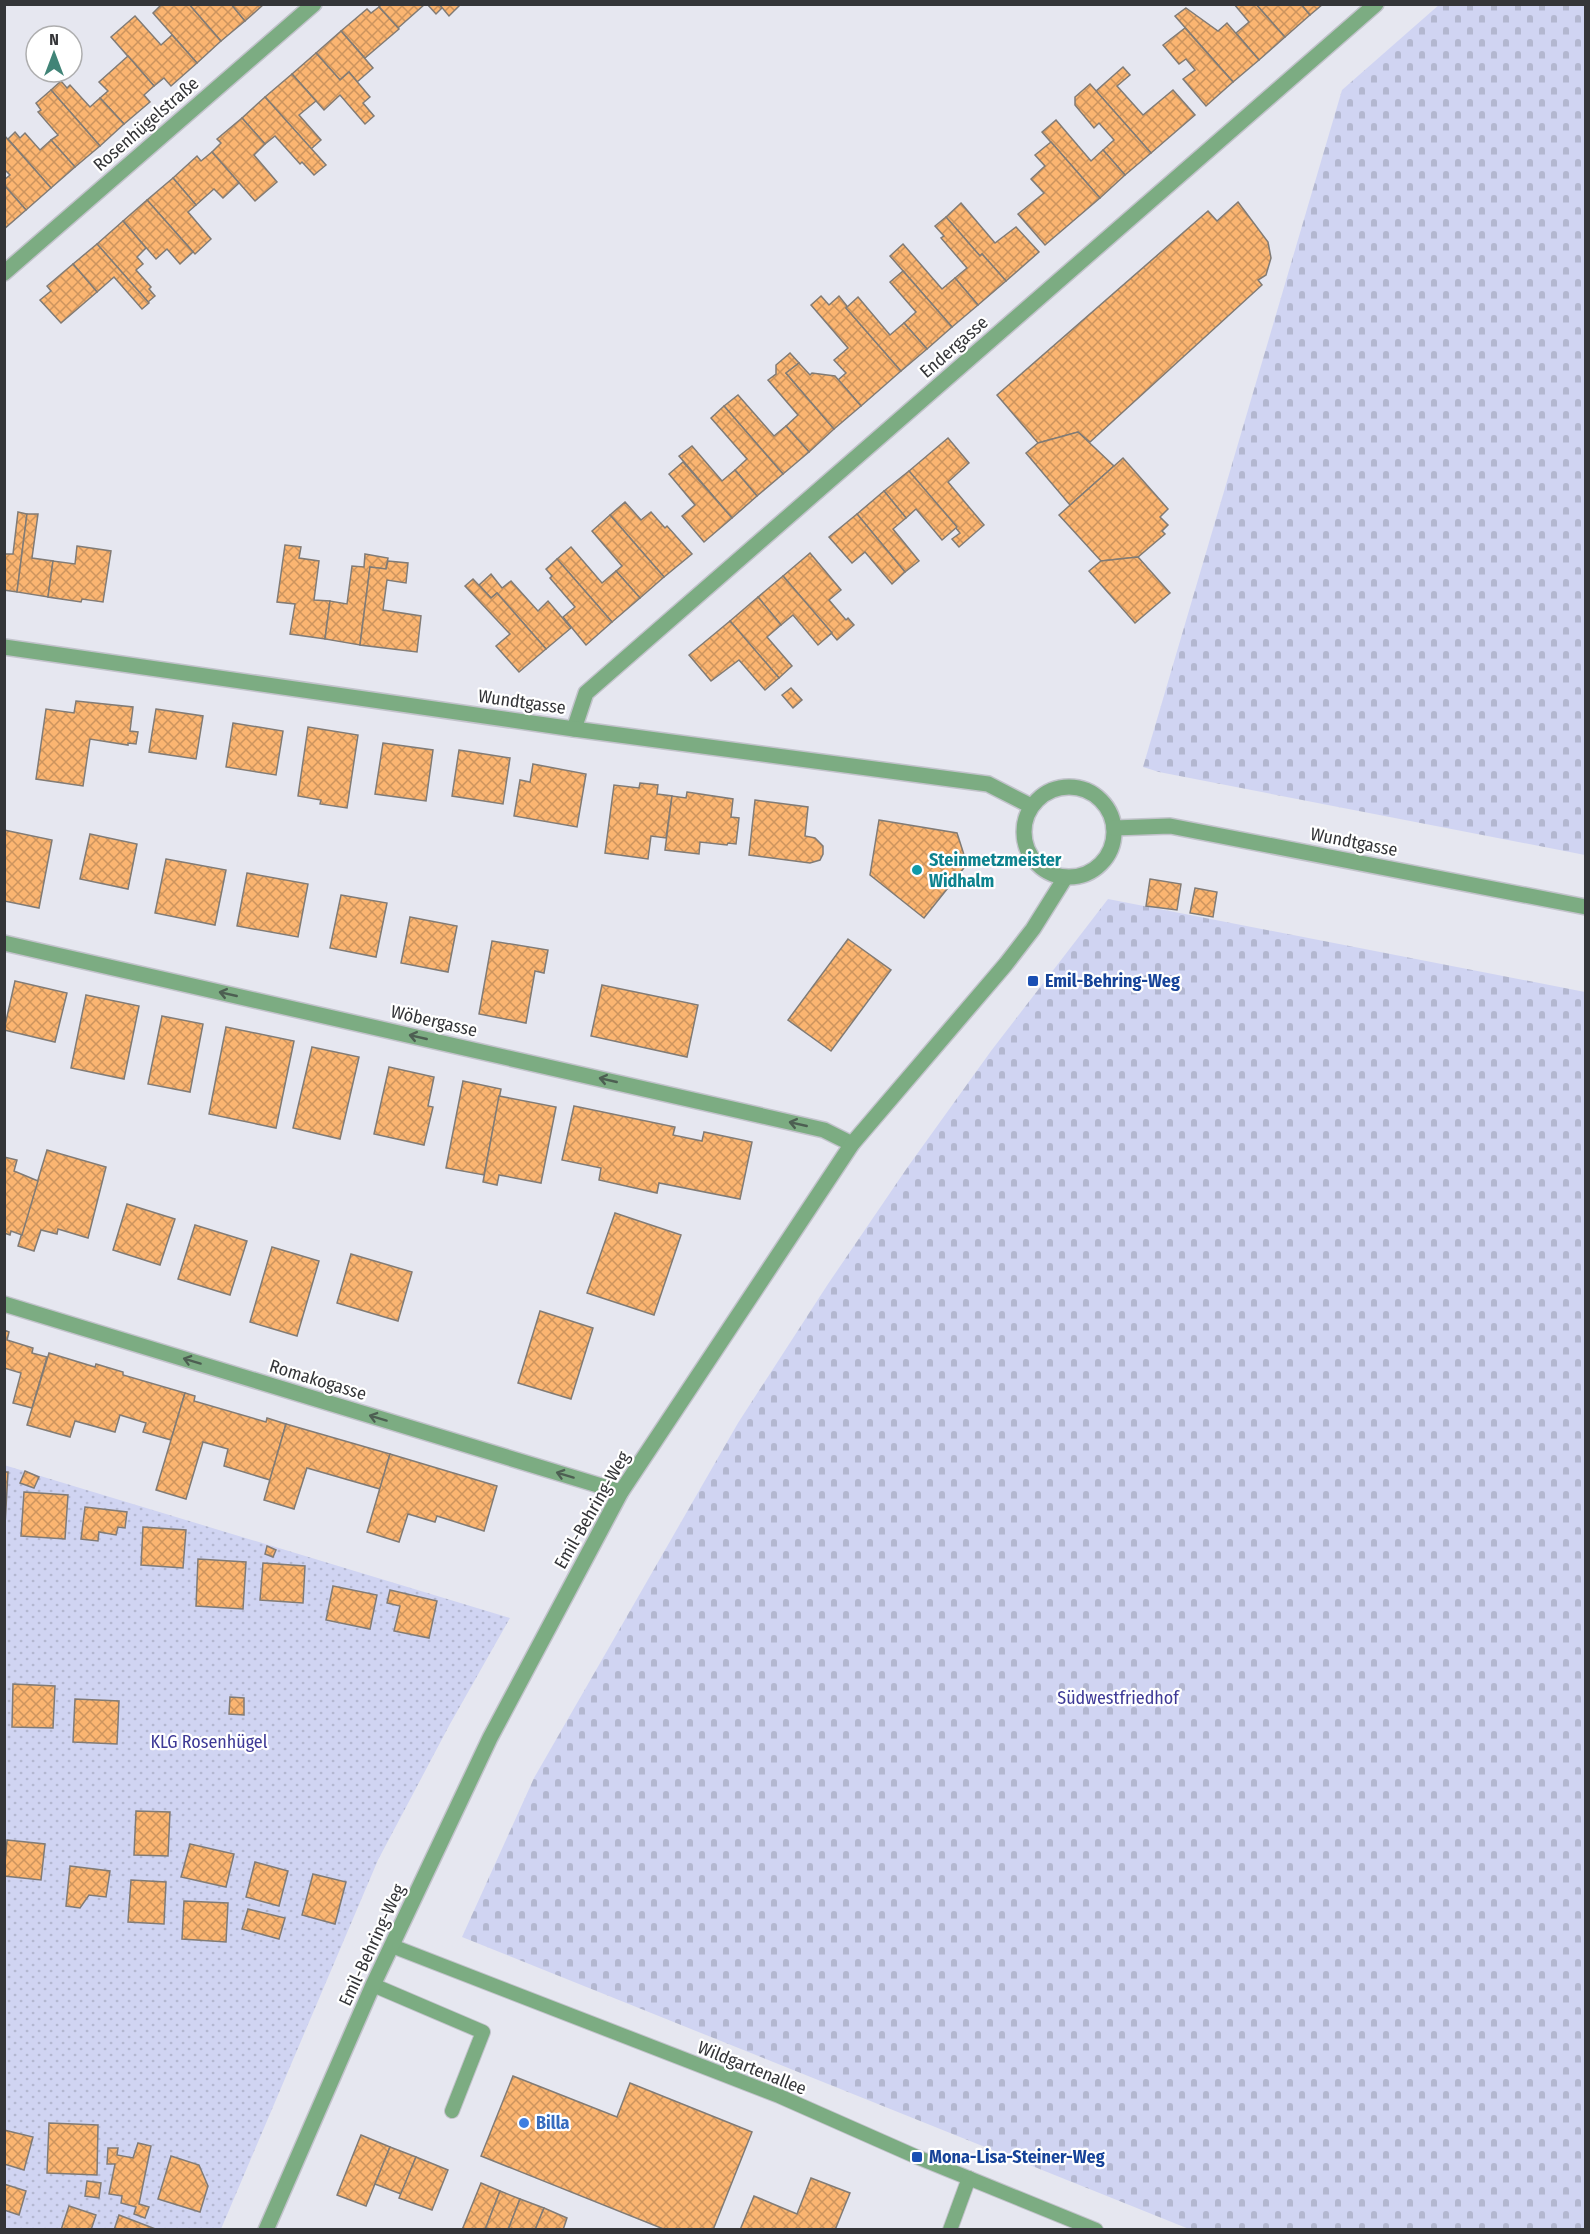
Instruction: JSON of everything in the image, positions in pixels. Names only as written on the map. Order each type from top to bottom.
[{"type":"street","name":"Rosenhügelstraße","points":[[4,273],[314,4]]},
{"type":"street","name":"Endergasse","points":[[574,729],[586,693],[1376,4]]},
{"type":"street","name":"Wundtgasse","points":[[4,647],[574,729],[988,784],[1031,806]]},
{"type":"street","points":[[1073,787],[1088,791],[1101,800],[1110,813],[1114,828],[1113,844],[1106,859],[1095,870],[1080,877],[1065,878],[1049,874],[1036,865],[1027,851],[1023,836],[1024,820],[1031,806],[1042,795],[1057,788],[1073,787]]},
{"type":"street","name":"Wundtgasse","points":[[1114,828],[1170,826],[1586,907]]},
{"type":"street","name":"Emil-Behring-Weg","points":[[266,2229],[373,1985],[490,1738],[621,1492],[852,1144],[1006,964],[1033,929],[1065,878]]},
{"type":"street","name":"Wöbergasse","points":[[4,943],[824,1130],[852,1144]]},
{"type":"street","name":"Romakogasse","points":[[4,1304],[621,1492]]},
{"type":"lane","name":"Wildgartenallee","points":[[392,1946],[778,2096],[969,2178],[1096,2229]]},
{"type":"lane","points":[[373,1985],[483,2032],[452,2111]]},
{"type":"lane","points":[[950,2229],[969,2178]]},
{"type":"green space","points":[[1440,4],[1585,5],[1585,855],[1143,767],[1342,90]]},
{"type":"green space","name":"Südwestfriedhof","points":[[1108,899],[1585,992],[1585,2229],[1189,2229],[462,1937],[534,1778],[738,1423],[907,1168],[991,1051]]},
{"type":"green space","name":"KLG Rosenhügel","points":[[4,1465],[510,1618],[450,1724],[378,1860],[221,2229],[5,2229]]},
{"type":"building","points":[[162,4],[189,4],[221,41],[197,63],[153,13]]},
{"type":"building","points":[[189,4],[231,4],[245,21],[221,41]]},
{"type":"building","points":[[231,4],[264,4],[245,21]]},
{"type":"building","points":[[382,4],[425,4],[398,28],[379,7]]},
{"type":"building","points":[[427,4],[439,4],[442,8],[436,14]]},
{"type":"building","points":[[439,4],[461,4],[449,16]]},
{"type":"building","points":[[1234,4],[1256,4],[1285,37],[1259,60],[1236,33],[1249,22]]},
{"type":"building","points":[[1256,4],[1301,4],[1310,15],[1285,37]]},
{"type":"building","points":[[1301,4],[1323,4],[1310,15]]},
{"type":"building","points":[[379,7],[399,29],[365,58],[341,31],[367,9],[371,13]]},
{"type":"building","points":[[1186,8],[1218,31],[1227,23],[1259,60],[1233,82],[1175,16]]},
{"type":"building","points":[[135,16],[161,45],[172,35],[197,63],[171,86],[164,78],[154,86],[111,37]]},
{"type":"building","points":[[1185,28],[1233,82],[1206,106],[1183,79],[1195,70],[1186,59],[1179,64],[1163,45]]},
{"type":"building","points":[[341,31],[373,68],[357,82],[349,72],[340,80],[316,53]]},
{"type":"building","points":[[316,53],[340,80],[349,72],[370,97],[363,103],[374,116],[365,124],[340,95],[324,110],[292,74]]},
{"type":"building","points":[[128,56],[154,86],[144,95],[150,102],[124,124],[100,98],[108,91],[99,82]]},
{"type":"building","points":[[1123,67],[1130,75],[1117,86],[1143,115],[1173,90],[1195,115],[1151,153],[1096,91]]},
{"type":"building","points":[[292,74],[316,101],[299,115],[321,140],[311,149],[265,97]]},
{"type":"building","points":[[58,84],[64,84],[67,88],[70,85],[90,107],[100,98],[124,124],[100,146],[51,90]]},
{"type":"building","points":[[1090,84],[1151,153],[1125,175],[1103,150],[1114,140],[1099,123],[1094,128],[1075,105],[1075,97]]},
{"type":"building","points":[[51,90],[100,146],[75,167],[51,140],[58,135],[38,112],[41,110],[36,103]]},
{"type":"building","points":[[265,97],[326,165],[314,175],[302,162],[300,164],[275,136],[265,144],[242,118]]},
{"type":"building","points":[[242,118],[265,144],[254,155],[277,182],[255,201],[212,152],[221,143],[217,139]]},
{"type":"building","points":[[1056,120],[1091,161],[1103,150],[1125,175],[1100,198],[1042,132]]},
{"type":"building","points":[[15,132],[20,138],[25,133],[40,150],[51,140],[75,167],[51,188],[8,139]]},
{"type":"building","points":[[4,135],[51,188],[26,210],[4,185],[4,180],[10,175],[4,169]]},
{"type":"building","points":[[1051,142],[1100,198],[1045,245],[1018,214],[1044,193],[1031,179],[1045,166],[1035,155]]},
{"type":"building","points":[[212,152],[239,183],[223,198],[214,189],[196,205],[173,178],[197,156],[201,161]]},
{"type":"building","points":[[173,178],[196,205],[188,212],[211,239],[195,254],[147,200]]},
{"type":"building","points":[[4,185],[26,210],[4,229]]},
{"type":"building","points":[[147,200],[193,252],[180,264],[167,249],[156,259],[123,221]]},
{"type":"building","points":[[1238,202],[1268,242],[1271,258],[1266,275],[1258,280],[1262,285],[1090,442],[1078,432],[1038,443],[997,395],[1208,211],[1217,221]]},
{"type":"building","points":[[961,203],[995,243],[1016,227],[1039,252],[1006,281],[982,254],[980,256],[946,217]]},
{"type":"building","points":[[946,217],[980,256],[982,254],[1006,281],[978,305],[955,278],[967,268],[941,238],[944,236],[935,226]]},
{"type":"building","points":[[123,221],[146,248],[137,257],[143,264],[136,270],[151,287],[149,289],[155,296],[148,302],[97,244]]},
{"type":"building","points":[[97,244],[149,303],[142,309],[114,277],[97,292],[73,264]]},
{"type":"building","points":[[903,244],[942,289],[955,278],[978,305],[952,327],[890,256]]},
{"type":"building","points":[[73,264],[97,292],[61,323],[40,300],[51,291],[47,286]]},
{"type":"building","points":[[903,271],[952,327],[927,349],[904,323],[916,312],[890,282]]},
{"type":"building","points":[[821,296],[829,305],[839,296],[847,306],[846,308],[901,371],[861,406],[838,380],[846,373],[834,360],[848,348],[811,305]]},
{"type":"building","points":[[858,297],[890,335],[904,323],[927,349],[901,371],[846,308]]},
{"type":"building","points":[[790,353],[799,363],[786,373],[834,429],[809,452],[786,426],[798,415],[768,380],[776,374],[776,365]]},
{"type":"building","points":[[799,363],[810,375],[812,373],[835,376],[861,406],[834,429],[786,373]]},
{"type":"building","points":[[738,395],[774,436],[786,426],[809,452],[783,474],[724,406]]},
{"type":"building","points":[[724,406],[783,474],[757,496],[735,470],[747,459],[711,418]]},
{"type":"building","points":[[1078,432],[1114,466],[1070,505],[1026,453],[1038,443]]},
{"type":"building","points":[[948,438],[969,463],[948,482],[984,525],[959,547],[952,539],[960,533],[909,471]]},
{"type":"building","points":[[692,446],[722,481],[735,470],[757,496],[732,518],[679,456]]},
{"type":"building","points":[[1123,458],[1168,509],[1160,517],[1168,525],[1162,531],[1165,534],[1138,557],[1101,561],[1059,515]]},
{"type":"building","points":[[683,462],[732,518],[704,542],[682,516],[695,505],[669,474]]},
{"type":"building","points":[[909,471],[957,527],[942,540],[916,509],[906,518],[884,491]]},
{"type":"building","points":[[884,491],[906,518],[893,529],[919,561],[905,572],[857,514]]},
{"type":"building","points":[[625,502],[641,520],[651,512],[692,554],[664,577],[610,515]]},
{"type":"building","points":[[18,512],[27,514],[17,592],[4,590],[4,554],[13,554]]},
{"type":"building","points":[[27,514],[38,514],[32,558],[53,561],[48,597],[17,592]]},
{"type":"building","points":[[857,514],[905,572],[892,584],[865,552],[852,563],[829,537]]},
{"type":"building","points":[[610,515],[664,577],[640,598],[616,571],[622,566],[592,531]]},
{"type":"building","points":[[285,545],[301,547],[299,558],[319,561],[314,600],[330,601],[325,639],[290,634],[295,604],[277,602]]},
{"type":"building","points":[[77,546],[111,551],[103,602],[82,599],[81,602],[48,597],[53,561],[75,564]]},
{"type":"building","points":[[571,547],[602,583],[616,571],[640,598],[612,622],[557,559]]},
{"type":"building","points":[[810,553],[841,590],[829,600],[846,620],[848,618],[854,625],[837,640],[783,576]]},
{"type":"building","points":[[365,554],[388,558],[386,569],[370,567],[360,645],[325,639],[330,601],[347,604],[352,566],[364,567]]},
{"type":"building","points":[[1138,557],[1170,593],[1135,623],[1089,571],[1101,561]]},
{"type":"building","points":[[557,559],[612,622],[586,645],[563,617],[575,607],[550,578],[552,576],[546,569]]},
{"type":"building","points":[[388,561],[408,563],[406,583],[387,580],[383,610],[421,616],[417,652],[360,645],[370,567],[386,569]]},
{"type":"building","points":[[491,574],[502,588],[511,581],[538,611],[548,601],[571,628],[546,649],[497,593],[491,598],[479,585]]},
{"type":"building","points":[[783,576],[832,633],[818,645],[793,615],[781,625],[758,597]]},
{"type":"building","points":[[473,579],[491,598],[497,593],[546,649],[519,672],[496,646],[510,634],[465,586]]},
{"type":"building","points":[[758,597],[781,625],[767,637],[792,666],[779,678],[730,621]]},
{"type":"building","points":[[730,621],[779,678],[765,690],[739,660],[711,681],[689,655]]},
{"type":"building","points":[[791,688],[802,700],[793,708],[782,695]]},
{"type":"building","points":[[76,701],[133,707],[130,731],[138,732],[136,744],[128,743],[128,745],[90,739],[83,786],[36,779],[46,709],[74,713]]},
{"type":"building","points":[[156,709],[203,716],[196,759],[149,752]]},
{"type":"building","points":[[233,723],[283,731],[276,775],[226,767]]},
{"type":"building","points":[[308,727],[358,735],[347,808],[320,804],[321,800],[298,796]]},
{"type":"building","points":[[383,743],[433,750],[426,801],[375,794]]},
{"type":"building","points":[[459,750],[510,758],[503,804],[452,796]]},
{"type":"building","points":[[533,764],[586,774],[577,827],[514,816],[520,780],[530,782]]},
{"type":"building","points":[[640,783],[658,785],[657,794],[672,796],[666,838],[651,836],[648,859],[605,853],[614,785],[639,788]]},
{"type":"building","points":[[687,792],[733,799],[731,817],[739,818],[736,844],[700,842],[699,854],[665,850],[672,796],[686,798]]},
{"type":"building","points":[[755,800],[808,807],[805,836],[815,838],[823,846],[820,860],[810,863],[749,855]]},
{"type":"building","name":"Steinmetzmeister Widhalm","points":[[879,820],[957,833],[967,864],[924,918],[870,875]]},
{"type":"building","points":[[4,830],[52,840],[39,908],[4,901]]},
{"type":"building","points":[[90,834],[137,844],[128,889],[80,879]]},
{"type":"building","points":[[166,859],[226,870],[215,925],[155,913]]},
{"type":"building","points":[[247,873],[308,884],[298,937],[237,926]]},
{"type":"building","points":[[1150,879],[1181,884],[1177,910],[1146,906]]},
{"type":"building","points":[[1195,888],[1217,892],[1213,917],[1190,913]]},
{"type":"building","points":[[341,895],[387,903],[376,957],[330,948]]},
{"type":"building","points":[[410,917],[457,926],[448,972],[401,963]]},
{"type":"building","points":[[848,939],[891,970],[831,1051],[788,1020]]},
{"type":"building","points":[[492,941],[548,950],[544,973],[535,971],[526,1023],[479,1014]]},
{"type":"building","points":[[15,981],[67,993],[55,1042],[4,1030]]},
{"type":"building","points":[[602,985],[698,1005],[687,1057],[591,1036]]},
{"type":"building","points":[[86,995],[139,1006],[124,1079],[71,1068]]},
{"type":"building","points":[[162,1016],[203,1024],[190,1092],[148,1084]]},
{"type":"building","points":[[226,1027],[294,1041],[276,1128],[209,1114]]},
{"type":"building","points":[[312,1047],[359,1057],[340,1139],[293,1128]]},
{"type":"building","points":[[389,1067],[434,1077],[428,1106],[433,1107],[424,1145],[374,1134]]},
{"type":"building","points":[[463,1081],[501,1089],[484,1175],[446,1168]]},
{"type":"building","points":[[499,1096],[556,1107],[541,1183],[499,1175],[497,1185],[483,1182]]},
{"type":"building","points":[[574,1106],[675,1127],[673,1135],[702,1141],[704,1132],[752,1142],[740,1199],[659,1183],[657,1193],[599,1180],[601,1168],[562,1160]]},
{"type":"building","points":[[47,1150],[106,1167],[88,1238],[58,1229],[57,1234],[41,1230],[34,1251],[18,1246]]},
{"type":"building","points":[[4,1157],[17,1160],[14,1171],[38,1181],[22,1235],[11,1231],[10,1235],[4,1233]]},
{"type":"building","points":[[127,1204],[175,1219],[160,1265],[113,1250]]},
{"type":"building","points":[[615,1213],[681,1235],[654,1315],[587,1293]]},
{"type":"building","points":[[195,1225],[247,1241],[230,1295],[178,1279]]},
{"type":"building","points":[[272,1247],[319,1261],[297,1336],[250,1322]]},
{"type":"building","points":[[351,1254],[412,1272],[398,1321],[337,1303]]},
{"type":"building","points":[[540,1311],[593,1328],[571,1399],[518,1383]]},
{"type":"building","points":[[4,1330],[9,1332],[7,1340],[33,1348],[32,1353],[47,1357],[32,1408],[13,1403],[21,1373],[4,1368]]},
{"type":"building","points":[[49,1353],[95,1367],[96,1364],[123,1372],[123,1375],[185,1393],[171,1440],[143,1432],[146,1423],[120,1415],[115,1432],[75,1421],[70,1437],[27,1425]]},
{"type":"building","points":[[185,1393],[195,1396],[194,1401],[266,1422],[267,1418],[286,1424],[270,1480],[224,1466],[228,1449],[203,1442],[186,1499],[156,1490]]},
{"type":"building","points":[[286,1424],[390,1454],[380,1489],[307,1468],[294,1509],[264,1500]]},
{"type":"building","points":[[390,1454],[497,1486],[484,1531],[437,1516],[435,1522],[408,1514],[399,1542],[367,1532]]},
{"type":"building","points":[[25,1471],[39,1477],[34,1488],[20,1483]]},
{"type":"building","points":[[4,1472],[8,1472],[5,1525],[4,1525]]},
{"type":"building","points":[[24,1492],[68,1495],[65,1539],[21,1536]]},
{"type":"building","points":[[85,1507],[127,1512],[125,1528],[118,1527],[116,1535],[99,1532],[98,1541],[81,1539]]},
{"type":"building","points":[[143,1527],[186,1530],[183,1568],[141,1565]]},
{"type":"building","points":[[267,1546],[276,1550],[273,1557],[265,1554]]},
{"type":"building","points":[[198,1559],[246,1562],[243,1609],[196,1606]]},
{"type":"building","points":[[263,1563],[305,1566],[303,1603],[260,1600]]},
{"type":"building","points":[[333,1586],[377,1595],[370,1629],[326,1620]]},
{"type":"building","points":[[390,1590],[437,1601],[429,1638],[394,1631],[400,1606],[387,1603]]},
{"type":"building","points":[[13,1684],[55,1686],[53,1728],[12,1727]]},
{"type":"building","points":[[230,1697],[244,1698],[244,1715],[229,1714]]},
{"type":"building","points":[[75,1699],[119,1701],[117,1744],[73,1742]]},
{"type":"building","points":[[136,1811],[170,1812],[168,1856],[134,1855]]},
{"type":"building","points":[[7,1840],[45,1844],[41,1880],[4,1876]]},
{"type":"building","points":[[190,1844],[234,1854],[226,1887],[181,1877]]},
{"type":"building","points":[[255,1862],[288,1871],[279,1906],[246,1897]]},
{"type":"building","points":[[70,1866],[110,1871],[106,1897],[89,1895],[80,1908],[66,1906]]},
{"type":"building","points":[[313,1874],[346,1882],[335,1924],[302,1915]]},
{"type":"building","points":[[131,1880],[166,1882],[164,1924],[128,1922]]},
{"type":"building","points":[[184,1901],[228,1903],[226,1942],[182,1939]]},
{"type":"building","points":[[248,1909],[285,1918],[279,1939],[242,1929]]},
{"type":"building","points":[[513,2076],[617,2117],[630,2083],[752,2132],[713,2230],[666,2230],[481,2156]]},
{"type":"building","points":[[49,2123],[98,2125],[97,2175],[47,2173]]},
{"type":"building","points":[[4,2130],[33,2137],[24,2170],[4,2164]]},
{"type":"building","points":[[361,2135],[390,2147],[366,2206],[337,2195]]},
{"type":"building","points":[[138,2143],[151,2146],[139,2204],[149,2207],[145,2218],[134,2214],[136,2207],[121,2203],[122,2196],[109,2194],[115,2164],[107,2164],[108,2148],[118,2148],[117,2155],[133,2158]]},
{"type":"building","points":[[390,2147],[416,2157],[401,2194],[375,2184]]},
{"type":"building","points":[[171,2156],[199,2165],[208,2186],[200,2212],[158,2199]]},
{"type":"building","points":[[416,2157],[448,2170],[432,2210],[399,2198]]},
{"type":"building","points":[[811,2178],[850,2193],[835,2230],[740,2230],[754,2196],[797,2214]]},
{"type":"building","points":[[87,2181],[101,2183],[99,2198],[85,2196]]},
{"type":"building","points":[[481,2183],[500,2191],[485,2230],[462,2230]]},
{"type":"building","points":[[4,2184],[26,2191],[19,2215],[4,2210]]},
{"type":"building","points":[[500,2191],[520,2199],[508,2230],[485,2230]]},
{"type":"building","points":[[520,2199],[544,2208],[535,2230],[508,2230]]},
{"type":"building","points":[[69,2206],[96,2215],[91,2230],[61,2230]]},
{"type":"building","points":[[544,2208],[567,2218],[563,2230],[535,2230]]},
{"type":"building","points":[[119,2215],[158,2230],[114,2230]]},
{"type":"place","name":"Steinmetzmeister Widhalm","points":[[917,870]]},
{"type":"place","name":"Emil-Behring-Weg","points":[[1033,981]]},
{"type":"place","name":"Billa","points":[[524,2123]]},
{"type":"place","name":"Mona-Lisa-Steiner-Weg","points":[[917,2157]]}]
